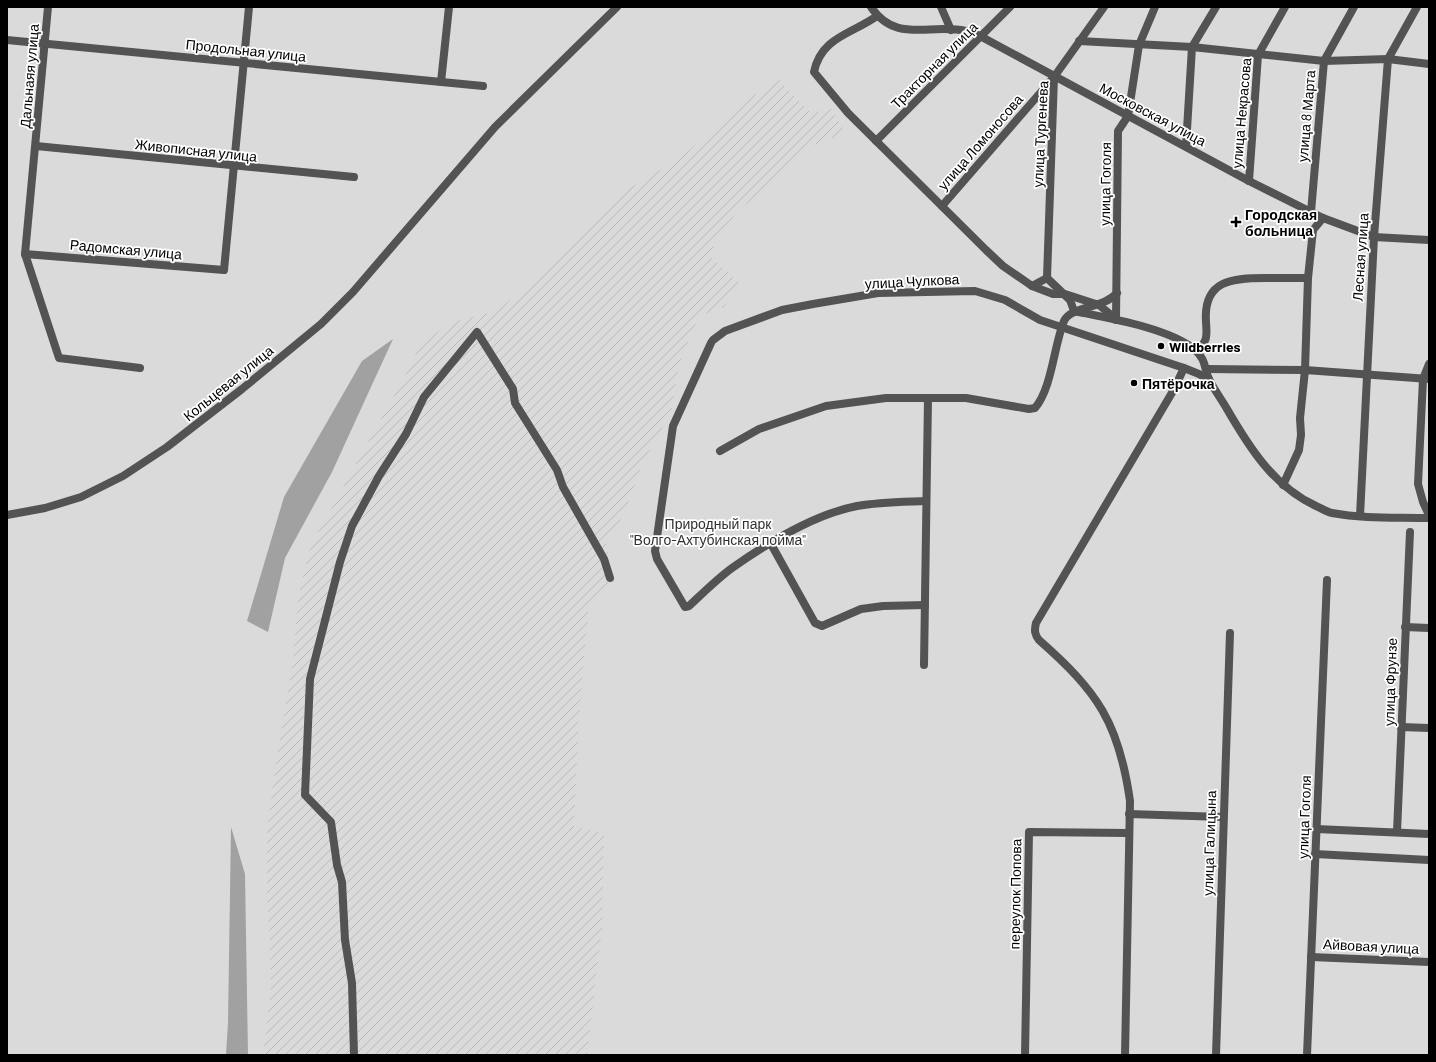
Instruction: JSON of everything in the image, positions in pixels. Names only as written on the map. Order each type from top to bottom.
[{"type":"street","name":"Дальнаяя улица","points":[[25,254],[48,7]]},
{"type":"street","points":[[234,167],[249,7]]},
{"type":"street","points":[[441,82],[449,7]]},
{"type":"street","name":"Кольцевая улица","points":[[7,515],[45,508],[81,497],[123,476],[167,447],[242,389],[321,324],[353,292],[495,127],[617,7]]},
{"type":"street","name":"Московская улица","points":[[871,7],[877,16],[886,24],[897,29],[966,31],[980,36],[1249,181],[1323,218],[1374,237],[1429,240]]},
{"type":"street","points":[[941,7],[950,30]]},
{"type":"street","name":"Тракторная улица","points":[[876,141],[1010,7]]},
{"type":"street","name":"улица Тургенева","points":[[1048,278],[1054,76],[1104,7]]},
{"type":"street","name":"улица Гоголя","points":[[1116,320],[1118,131],[1128,116],[1139,45],[1155,7]]},
{"type":"street","points":[[1186,146],[1192,47],[1216,7]]},
{"type":"street","name":"улица Некрасова","points":[[1249,181],[1258,55],[1285,7]]},
{"type":"street","name":"улица 8 Марта","points":[[1311,212],[1324,61],[1354,7]]},
{"type":"street","name":"Лесная улица","points":[[1360,516],[1374,237],[1388,59],[1417,7]]},
{"type":"street","points":[[877,16],[828,44],[816,62],[814,72],[848,113],[1003,266],[1032,286],[1053,294],[1065,294],[1099,305],[1116,320]]},
{"type":"street","name":"Продольная улица","points":[[7,40],[483,86]]},
{"type":"street","points":[[1079,41],[1192,47],[1324,61],[1388,59],[1429,64]]},
{"type":"street","name":"улица Ломоносова","points":[[942,206],[1054,76]]},
{"type":"street","name":"Живописная улица","points":[[36,146],[234,167],[354,177]]},
{"type":"street","name":"Радомская улица","points":[[25,254],[224,270],[234,167]]},
{"type":"street","points":[[1283,484],[1299,450],[1305,370],[1308,278],[1313,230],[1323,218]]},
{"type":"street","points":[[25,254],[58,358],[140,368]]},
{"type":"street","points":[[1032,286],[1048,278],[1070,300],[1074,311]]},
{"type":"street","points":[[1196,350],[1204,344],[1207,339],[1206,309],[1209,298],[1220,285],[1240,278],[1308,278]]},
{"type":"street","name":"улица Чулкова","points":[[771,544],[738,564],[689,606],[685,607],[655,552],[673,426],[712,341],[725,331],[782,310],[878,293],[975,291],[1005,300],[1040,320],[1184,368],[1200,374],[1209,380]]},
{"type":"street","points":[[720,450],[759,430],[826,406],[886,398],[966,398],[1029,409],[1035,408],[1043,394],[1064,321],[1074,311],[1107,302],[1117,292]]},
{"type":"street","points":[[1074,311],[1116,320],[1175,338],[1196,350],[1207,369],[1209,380],[1246,442],[1264,466],[1283,484],[1306,501],[1331,512],[1360,516],[1429,518]]},
{"type":"street","points":[[354,1055],[352,983],[345,940],[342,882],[337,865],[331,822],[305,795],[310,679],[340,562],[352,526],[379,476],[406,434],[424,397],[478,332],[513,389],[515,403],[556,470],[563,487],[604,559],[610,578]]},
{"type":"street","points":[[1429,364],[1426,379],[1418,484],[1423,502],[1429,515]]},
{"type":"street","points":[[1125,1055],[1128,833],[1130,801],[1126,773],[1112,728],[1087,686],[1036,636],[1036,623],[1173,391],[1184,368]]},
{"type":"street","points":[[1207,369],[1305,370],[1426,379]]},
{"type":"street","points":[[924,665],[928,398]]},
{"type":"street","points":[[925,606],[883,606],[861,609],[822,626],[815,623],[771,544],[825,515],[856,506],[926,501]]},
{"type":"street","name":"улица Фрунзе","points":[[1396,832],[1410,532]]},
{"type":"street","name":"улица Гоголя","points":[[1307,1055],[1326,580]]},
{"type":"street","points":[[1405,626],[1429,628]]},
{"type":"street","name":"улица Галицына","points":[[1216,1055],[1230,633]]},
{"type":"street","points":[[1401,727],[1429,728]]},
{"type":"street","points":[[1129,814],[1223,817]]},
{"type":"street","points":[[1316,828],[1429,834]]},
{"type":"street","name":"переулок Попова","points":[[1025,1055],[1028,832],[1128,833]]},
{"type":"street","points":[[1315,854],[1429,860]]},
{"type":"street","name":"Айвовая улица","points":[[1311,957],[1429,962]]},
{"type":"green space","name":"Природный парк \"Волго-Ахтубинская пойма\"","points":[[7,7],[1429,7],[1429,1055],[7,1055]]},
{"type":"green space","points":[[779,80],[812,114],[830,107],[843,128],[843,134],[814,145],[739,210],[716,237],[711,257],[739,283],[724,307],[699,316],[679,364],[671,412],[642,464],[625,512],[606,543],[613,582],[605,595],[589,602],[579,717],[574,827],[604,833],[602,927],[587,1055],[263,1055],[271,988],[267,895],[267,833],[276,762],[293,661],[298,599],[310,547],[411,365],[419,346],[450,323],[496,311],[539,278],[589,228],[620,194],[683,156],[743,102]]},
{"type":"shaded area","points":[[393,339],[332,472],[285,558],[268,632],[247,621],[284,497],[362,361]]},
{"type":"shaded area","points":[[231,827],[245,874],[248,1055],[226,1055],[228,1023]]},
{"type":"place","name":"Городская больница","points":[[1236,222]]},
{"type":"place","name":"Wildberries","points":[[1161,346]]},
{"type":"place","name":"Пятёрочка","points":[[1134,383]]}]
